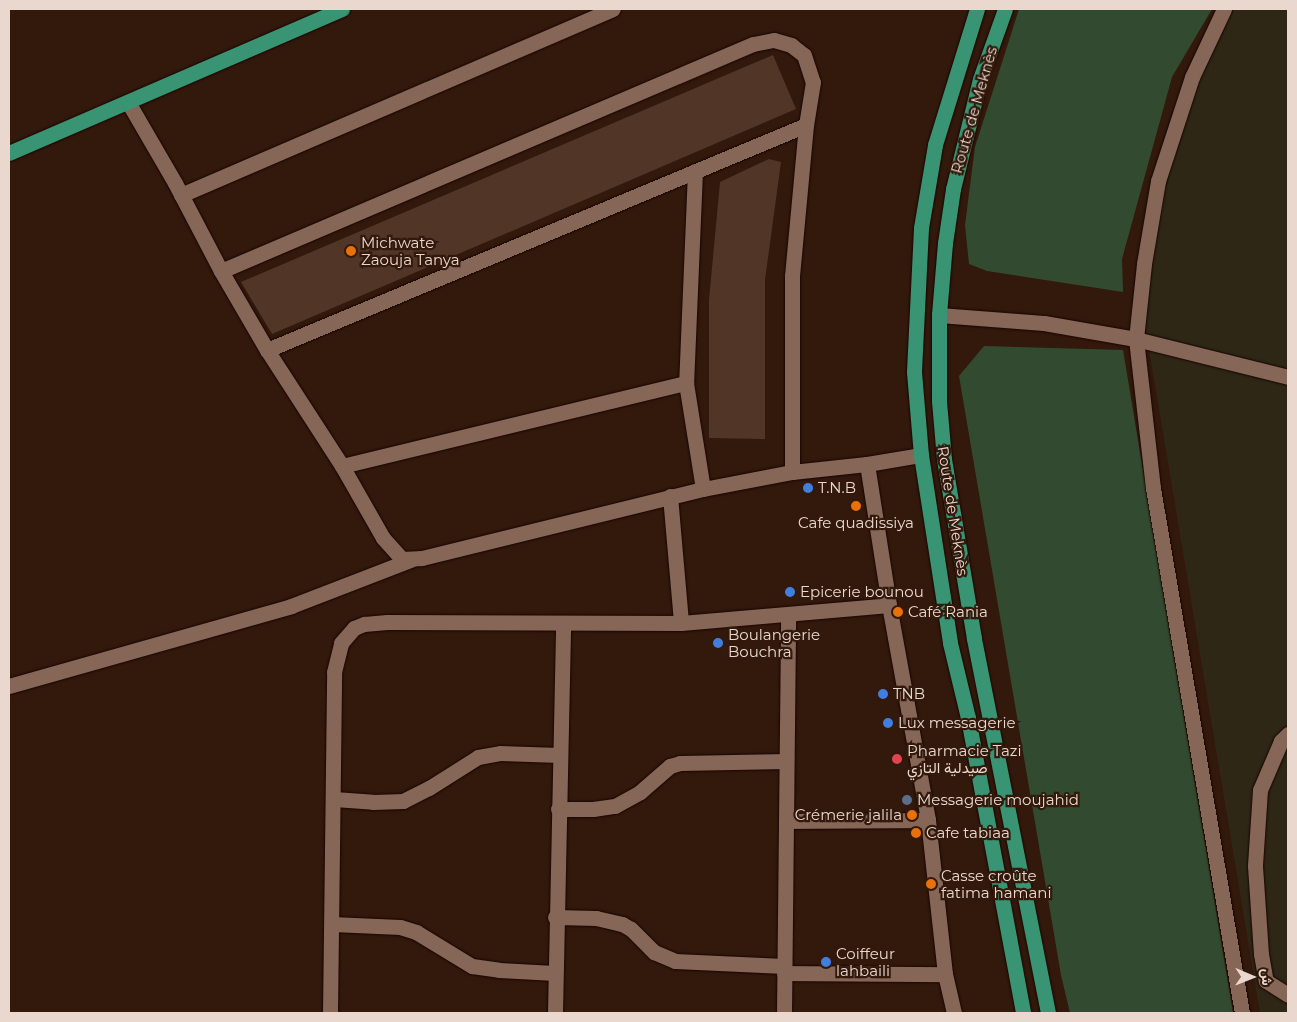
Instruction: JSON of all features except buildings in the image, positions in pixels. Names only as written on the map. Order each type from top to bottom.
[{"type":"main road","points":[[9,153],[342,9]]},
{"type":"main road","name":"Route de Meknès","points":[[977,9],[935,145],[920,228],[914,372],[921,455],[950,643],[968,718],[1023,1013]]},
{"type":"main road","name":"Route de Meknès","points":[[1005,9],[980,79],[953,189],[945,243],[939,315],[939,401],[951,506],[974,639],[1048,1013]]},
{"type":"street","points":[[181,195],[613,9]]},
{"type":"street","points":[[1224,9],[1192,77],[1158,181],[1144,264],[1136,339],[1154,498],[1242,1013]]},
{"type":"street","points":[[221,271],[753,44],[774,40],[792,45],[804,55],[813,82],[806,124],[792,276],[792,472]]},
{"type":"street","points":[[128,102],[181,195],[221,271],[267,350],[342,466],[383,538],[397,555],[410,560]]},
{"type":"street","points":[[267,350],[806,124]]},
{"type":"street","points":[[695,171],[686,383],[703,489]]},
{"type":"street","points":[[939,315],[1044,323],[1136,339],[1288,377]]},
{"type":"street","points":[[342,466],[686,383]]},
{"type":"street","points":[[9,686],[291,606],[410,560],[703,489],[792,472],[867,464],[921,455]]},
{"type":"street","points":[[867,464],[888,606],[928,820],[945,974],[954,1013]]},
{"type":"street","points":[[670,496],[681,623]]},
{"type":"street","points":[[330,1013],[334,672],[340,643],[354,628],[364,624],[387,622],[681,623],[888,606]]},
{"type":"street","points":[[784,1013],[788,615]]},
{"type":"street","points":[[555,1013],[555,917],[563,624]]},
{"type":"street","points":[[1288,734],[1281,741],[1260,790],[1255,866],[1261,954],[1266,981],[1288,995]]},
{"type":"street","points":[[334,799],[373,802],[402,801],[483,756],[500,753],[559,755]]},
{"type":"street","points":[[558,809],[593,809],[615,806],[640,792],[665,770],[680,763],[786,761]]},
{"type":"street","points":[[786,821],[928,820]]},
{"type":"street","points":[[555,917],[596,918],[622,924],[631,929],[654,952],[675,961],[784,970],[945,974]]},
{"type":"street","points":[[332,924],[400,927],[416,932],[472,966],[499,970],[555,973]]},
{"type":"shaded area","points":[[1230,9],[1288,9],[1288,1013],[1260,1013],[1145,325],[1159,184],[1210,41]]},
{"type":"green space","points":[[1019,9],[1212,9],[1172,77],[1122,259],[1123,292],[987,271],[969,264],[965,225],[975,147]]},
{"type":"green space","points":[[984,346],[1123,350],[1233,1012],[1070,1013],[1061,975],[959,376]]},
{"type":"place","name":"Michwate Zaouja Tanya","points":[[351,251]]},
{"type":"place","name":"T.N.B","points":[[808,488]]},
{"type":"place","name":"Cafe quadissiya","points":[[856,506]]},
{"type":"place","name":"Epicerie bounou","points":[[790,592]]},
{"type":"place","name":"Café Rania","points":[[898,612]]},
{"type":"place","name":"Boulangerie Bouchra","points":[[718,643]]},
{"type":"place","name":"TNB","points":[[883,694]]},
{"type":"place","name":"Lux messagerie","points":[[888,723]]},
{"type":"place","name":"Pharmacie Tazi صيدلية التازي","points":[[897,759]]},
{"type":"place","name":"Messagerie moujahid","points":[[907,800]]},
{"type":"place","name":"Crémerie jalila","points":[[912,815]]},
{"type":"place","name":"Cafe tabiaa","points":[[916,833]]},
{"type":"place","name":"Casse croûte fatima hamani","points":[[931,884]]},
{"type":"place","name":"Coiffeur lahbaili","points":[[826,962]]}]
